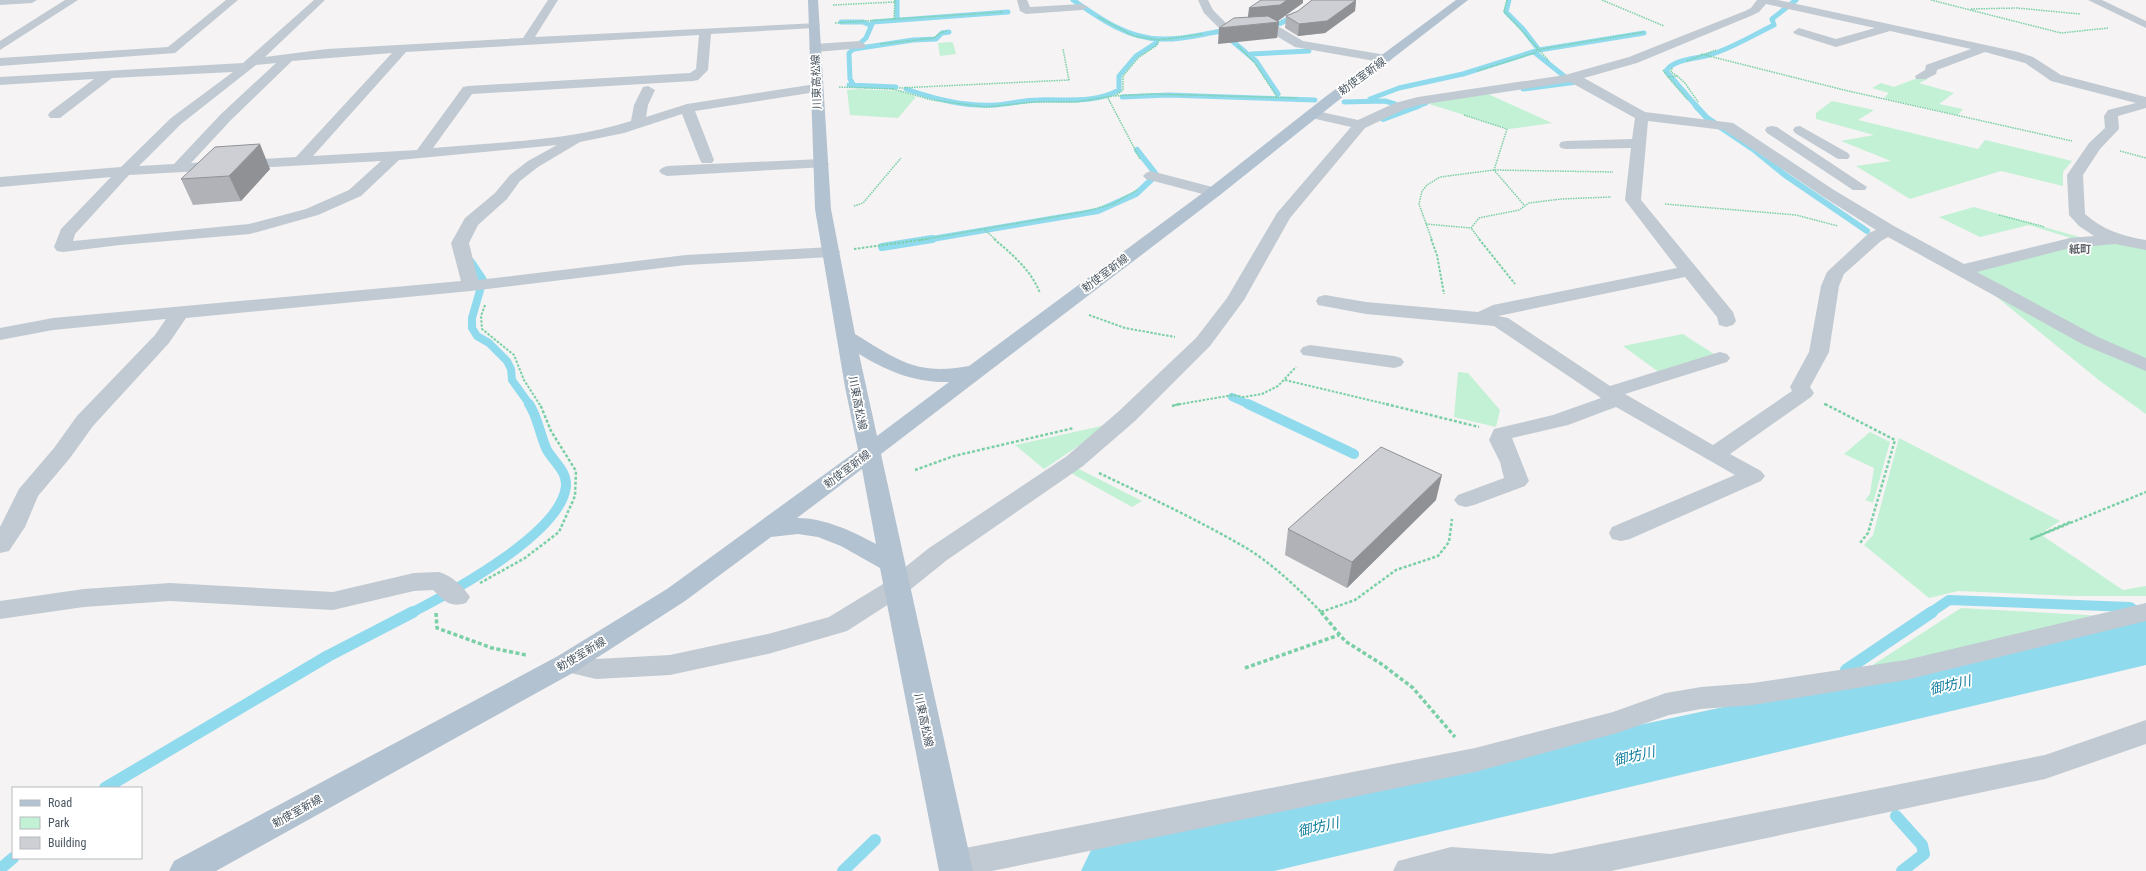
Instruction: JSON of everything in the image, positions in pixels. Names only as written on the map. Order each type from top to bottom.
[{"type":"main road","name":"勅使室新線","points":[[186,871],[568,663],[676,595],[766,530],[1060,306],[1214,192],[1330,100],[1463,0]]},
{"type":"main road","name":"川東高松線","points":[[814,3],[816,88],[823,209],[868,453],[884,516],[894,575],[955,869]]},
{"type":"main road","points":[[846,337],[898,368],[922,377],[958,376],[975,371]]},
{"type":"main road","points":[[766,530],[803,526],[826,531],[863,547],[894,575]]},
{"type":"street","points":[[0,2],[32,0]]},
{"type":"street","points":[[0,46],[73,0]]},
{"type":"street","points":[[0,62],[171,50],[233,0]]},
{"type":"street","points":[[320,0],[249,64],[176,121],[125,171],[67,233],[63,247],[120,240],[250,229],[312,212],[356,193],[395,156]]},
{"type":"street","points":[[526,42],[553,0]]},
{"type":"street","points":[[1216,0],[1203,0],[1208,11],[1224,32],[1242,30]]},
{"type":"street","points":[[568,663],[596,669],[670,665],[768,644],[838,624],[894,575],[938,554],[1075,461],[1127,416],[1203,342],[1235,300],[1284,216],[1360,126],[1400,106],[1418,101],[1572,78],[1632,60],[1755,10],[1763,0],[1985,48],[2028,60],[2061,80],[2146,101]]},
{"type":"street","points":[[2093,0],[2146,25]]},
{"type":"street","points":[[1024,5],[1082,7]]},
{"type":"street","points":[[1289,22],[1265,27],[1298,44],[1386,59]]},
{"type":"street","points":[[0,81],[249,64],[327,53],[401,50],[814,25]]},
{"type":"street","points":[[1799,32],[1836,43],[1888,28]]},
{"type":"street","points":[[422,153],[468,90],[693,77],[699,74],[702,70],[705,31]]},
{"type":"street","points":[[815,48],[860,45]]},
{"type":"street","points":[[1922,76],[1932,71],[1930,68],[1985,48]]},
{"type":"street","points":[[300,161],[401,50]]},
{"type":"street","points":[[178,168],[226,117],[288,58]]},
{"type":"street","points":[[55,115],[110,74]]},
{"type":"street","points":[[1572,78],[1581,81],[1642,116],[1722,125],[1838,200],[1888,230],[2092,341],[2146,365]]},
{"type":"street","points":[[0,182],[125,171],[395,156],[581,138],[618,130],[688,108],[816,88]]},
{"type":"street","points":[[638,123],[641,105],[648,90]]},
{"type":"street","points":[[2124,241],[2090,228],[2077,215],[2075,175],[2094,146],[2112,129],[2111,116],[2113,113],[2146,104]]},
{"type":"street","points":[[688,108],[707,160]]},
{"type":"street","points":[[1312,114],[1360,126]]},
{"type":"street","points":[[1642,116],[1638,143],[1640,146],[1635,172],[1634,199],[1689,271],[1726,316],[1726,322]]},
{"type":"street","points":[[1772,130],[1860,187]]},
{"type":"street","points":[[1800,130],[1843,156]]},
{"type":"street","points":[[471,286],[463,261],[460,243],[471,222],[501,196],[515,178],[533,164],[581,138]]},
{"type":"street","points":[[1566,145],[1638,143]]},
{"type":"street","points":[[667,171],[821,164]]},
{"type":"street","points":[[1151,176],[1214,192]]},
{"type":"street","points":[[1714,455],[1804,393],[1800,387],[1819,352],[1830,286],[1836,272],[1875,237],[1888,230]]},
{"type":"street","points":[[1962,270],[2082,241],[2108,240],[2146,245]]},
{"type":"street","points":[[0,334],[53,324],[181,311],[494,284],[686,260],[831,252]]},
{"type":"street","points":[[1484,318],[1486,314],[1493,311],[1689,271]]},
{"type":"street","points":[[1324,300],[1366,308],[1484,318],[1501,322],[1557,361],[1613,396],[1753,476],[1621,534]]},
{"type":"street","points":[[0,545],[13,527],[26,494],[62,453],[85,421],[162,339],[181,311]]},
{"type":"street","points":[[1310,351],[1394,362]]},
{"type":"street","points":[[1466,500],[1517,481],[1511,462],[1500,440],[1502,434],[1560,420],[1613,396],[1720,358]]},
{"type":"street","points":[[0,610],[84,598],[170,592],[334,601],[414,582],[439,581],[456,597]]},
{"type":"street","points":[[955,869],[1475,760],[1617,722],[1666,704],[1701,698],[1752,694],[1823,684],[1906,670],[2146,612]]},
{"type":"street","points":[[1410,871],[1451,861],[1551,869],[2045,767],[2146,732]]},
{"type":"path","points":[[1507,0],[1504,12],[1521,29],[1536,50],[1566,76],[1572,78]]},
{"type":"path","points":[[1602,0],[1667,28],[1693,34]]},
{"type":"path","points":[[1931,0],[2061,33],[2110,28]]},
{"type":"path","points":[[814,3],[895,1],[894,19]]},
{"type":"path","points":[[814,25],[894,19],[1024,5]]},
{"type":"path","points":[[1082,7],[1122,31],[1143,38],[1159,40],[1224,32],[1248,54],[1266,78],[1277,98]]},
{"type":"path","points":[[1968,9],[2017,8],[2127,16]]},
{"type":"path","points":[[1659,30],[1667,28]]},
{"type":"path","points":[[877,45],[934,38],[940,33],[947,31]]},
{"type":"path","points":[[1536,50],[1651,31]]},
{"type":"path","points":[[893,89],[932,100],[985,107],[1034,102],[1108,98],[1123,90],[1123,76],[1142,54],[1156,46],[1159,40]]},
{"type":"path","points":[[1665,46],[2146,158]]},
{"type":"path","points":[[816,88],[858,86],[893,89],[1069,80],[1063,49]]},
{"type":"path","points":[[1683,59],[1704,55]]},
{"type":"path","points":[[1682,64],[1704,55]]},
{"type":"path","points":[[1676,66],[1670,68],[1670,71],[1685,83],[1699,103],[1722,125]]},
{"type":"path","points":[[1665,67],[1663,70],[1668,77],[1677,76]]},
{"type":"path","points":[[1113,96],[1166,94],[1330,100]]},
{"type":"path","points":[[1108,98],[1114,106],[1134,152]]},
{"type":"path","points":[[1463,115],[1507,129],[1494,170]]},
{"type":"path","points":[[854,206],[863,203],[901,158]]},
{"type":"path","points":[[1494,170],[1526,206]]},
{"type":"path","points":[[1448,316],[1437,255],[1419,204],[1422,191],[1427,185],[1440,177],[1494,170],[1635,172]]},
{"type":"path","points":[[831,252],[985,229],[1096,209],[1134,193],[1151,176]]},
{"type":"path","points":[[1471,228],[1480,218],[1519,210],[1529,203],[1561,199],[1634,199],[1796,215],[1825,222]]},
{"type":"path","points":[[1426,224],[1471,228],[1530,303]]},
{"type":"path","points":[[985,229],[1039,285],[1043,301],[1125,328],[1203,342]]},
{"type":"path","points":[[494,284],[481,316],[482,329],[514,355],[524,380],[539,403],[551,431],[576,471],[575,496],[559,532],[525,558],[456,597],[435,614],[437,628],[492,648],[568,663]]},
{"type":"path","points":[[1285,380],[1473,425],[1502,434]]},
{"type":"path","points":[[1804,393],[1895,440],[1868,533],[1860,543]]},
{"type":"path","points":[[1075,461],[1162,503],[1249,550],[1290,582],[1321,612],[1339,635],[1413,688],[1475,760]]},
{"type":"path","points":[[2070,522],[2031,539],[2146,492]]},
{"type":"path","points":[[1321,612],[1356,600],[1396,570],[1438,556],[1449,542],[1451,521],[1455,512],[1466,500]]},
{"type":"path","points":[[1245,668],[1339,635]]},
{"type":"green space","points":[[938,43],[953,43],[956,54],[940,56]]},
{"type":"green space","points":[[1920,77],[1928,79],[1919,83],[1954,93],[1939,104],[1963,109],[1958,115],[1884,98],[1889,93],[1872,88],[1881,83],[1894,87]]},
{"type":"green space","points":[[859,89],[901,91],[916,97],[898,118],[850,115],[847,90]]},
{"type":"green space","points":[[1488,94],[1552,123],[1509,129],[1426,103]]},
{"type":"green space","points":[[1832,101],[1874,110],[1858,120],[1978,149],[1985,140],[2072,161],[2063,172],[2063,186],[2001,171],[1910,199],[1856,166],[1891,161],[1841,141],[1874,135],[1816,119],[1816,113]]},
{"type":"green space","points":[[1974,207],[2083,238],[2074,239],[2029,225],[1980,237],[1939,217]]},
{"type":"green space","points":[[2110,242],[2146,247],[2146,362],[2117,351],[1972,271],[2056,250]]},
{"type":"green space","points":[[1993,294],[2146,368],[2146,414],[2100,381]]},
{"type":"green space","points":[[1683,334],[1717,356],[1660,373],[1623,346]]},
{"type":"green space","points":[[1458,372],[1468,373],[1500,410],[1496,427],[1454,417]]},
{"type":"green space","points":[[1111,424],[1044,469],[1015,445]]},
{"type":"green space","points":[[1870,432],[1890,442],[1873,503],[1865,500],[1870,494],[1874,468],[1844,454]]},
{"type":"green space","points":[[1899,438],[2060,521],[2040,534],[2123,590],[2146,586],[2146,596],[2074,596],[1958,591],[1929,598],[1864,545],[1873,535]]},
{"type":"green space","points":[[1077,468],[1142,501],[1132,507],[1071,473]]},
{"type":"green space","points":[[1961,608],[2104,616],[1865,670]]},
{"type":"building","points":[[1261,0],[1287,0],[1280,5],[1249,8]]},
{"type":"building","points":[[1312,0],[1356,0],[1327,21],[1299,24],[1286,16],[1298,11]]},
{"type":"building","points":[[1268,16],[1279,22],[1219,28],[1234,18]]},
{"type":"building","points":[[260,144],[229,176],[181,179],[215,147]]},
{"type":"building","points":[[1381,447],[1442,475],[1352,562],[1288,529]]},
{"type":"waterway","points":[[897,0],[897,20]]},
{"type":"waterway","points":[[1073,0],[1114,26],[1149,38],[1177,39],[1222,31]]},
{"type":"waterway","points":[[1509,0],[1506,12],[1523,29],[1539,50]]},
{"type":"waterway","points":[[1697,107],[1666,71],[1674,64],[1709,55],[1725,49],[1774,25],[1772,19],[1796,0]]},
{"type":"waterway","points":[[853,84],[850,79],[849,53],[866,38],[873,22],[1008,12]]},
{"type":"waterway","points":[[1270,26],[1281,23],[1295,15]]},
{"type":"waterway","points":[[841,22],[863,22],[870,25]]},
{"type":"waterway","points":[[854,49],[913,40],[936,39],[942,33],[949,32]]},
{"type":"waterway","points":[[1539,50],[1644,33]]},
{"type":"waterway","points":[[1225,35],[1256,61],[1278,94]]},
{"type":"waterway","points":[[906,89],[950,102],[973,105],[1001,104],[1033,100],[1090,99],[1119,90],[1119,76],[1136,56],[1156,43]]},
{"type":"waterway","points":[[1371,101],[1370,99],[1399,88],[1463,74],[1539,50]]},
{"type":"waterway","points":[[1251,54],[1309,51]]},
{"type":"waterway","points":[[1534,52],[1564,76]]},
{"type":"waterway","points":[[1523,89],[1577,82]]},
{"type":"waterway","points":[[849,85],[896,87]]},
{"type":"waterway","points":[[1122,97],[1169,95],[1315,100]]},
{"type":"waterway","points":[[1344,102],[1385,101],[1395,104]]},
{"type":"waterway","points":[[1416,107],[1426,103]]},
{"type":"waterway","points":[[1383,119],[1418,106]]},
{"type":"waterway","points":[[1696,106],[1707,118],[1753,149],[1785,175],[1867,231]]},
{"type":"waterway","points":[[931,239],[1098,211],[1136,194],[1152,179],[1155,173],[1137,150]]},
{"type":"waterway","points":[[882,247],[931,239]]},
{"type":"waterway","points":[[926,240],[931,239]]},
{"type":"waterway","points":[[471,262],[483,280],[472,318],[472,328],[477,336],[489,343],[507,361],[511,369],[512,380],[530,405]]},
{"type":"waterway","points":[[1232,397],[1250,405]]},
{"type":"waterway","points":[[411,613],[502,560],[546,523],[560,504],[566,486],[566,481],[560,467],[547,450],[535,415],[529,404]]},
{"type":"waterway","points":[[1248,404],[1354,454]]},
{"type":"waterway","points":[[1930,613],[1949,600],[2130,607],[2139,613]]},
{"type":"waterway","points":[[107,787],[328,656],[413,612]]},
{"type":"waterway","points":[[1846,670],[1932,612]]},
{"type":"waterway","points":[[2138,612],[2146,617]]},
{"type":"waterway","name":"御坊川","points":[[1122,871],[2146,641]]},
{"type":"waterway","points":[[1896,816],[1922,845],[1924,854],[1902,871]]},
{"type":"waterway","points":[[843,871],[875,840]]},
{"type":"waterway","points":[[0,869],[12,859]]},
{"type":"district","name":"紙町","points":[[2080,249]]}]
